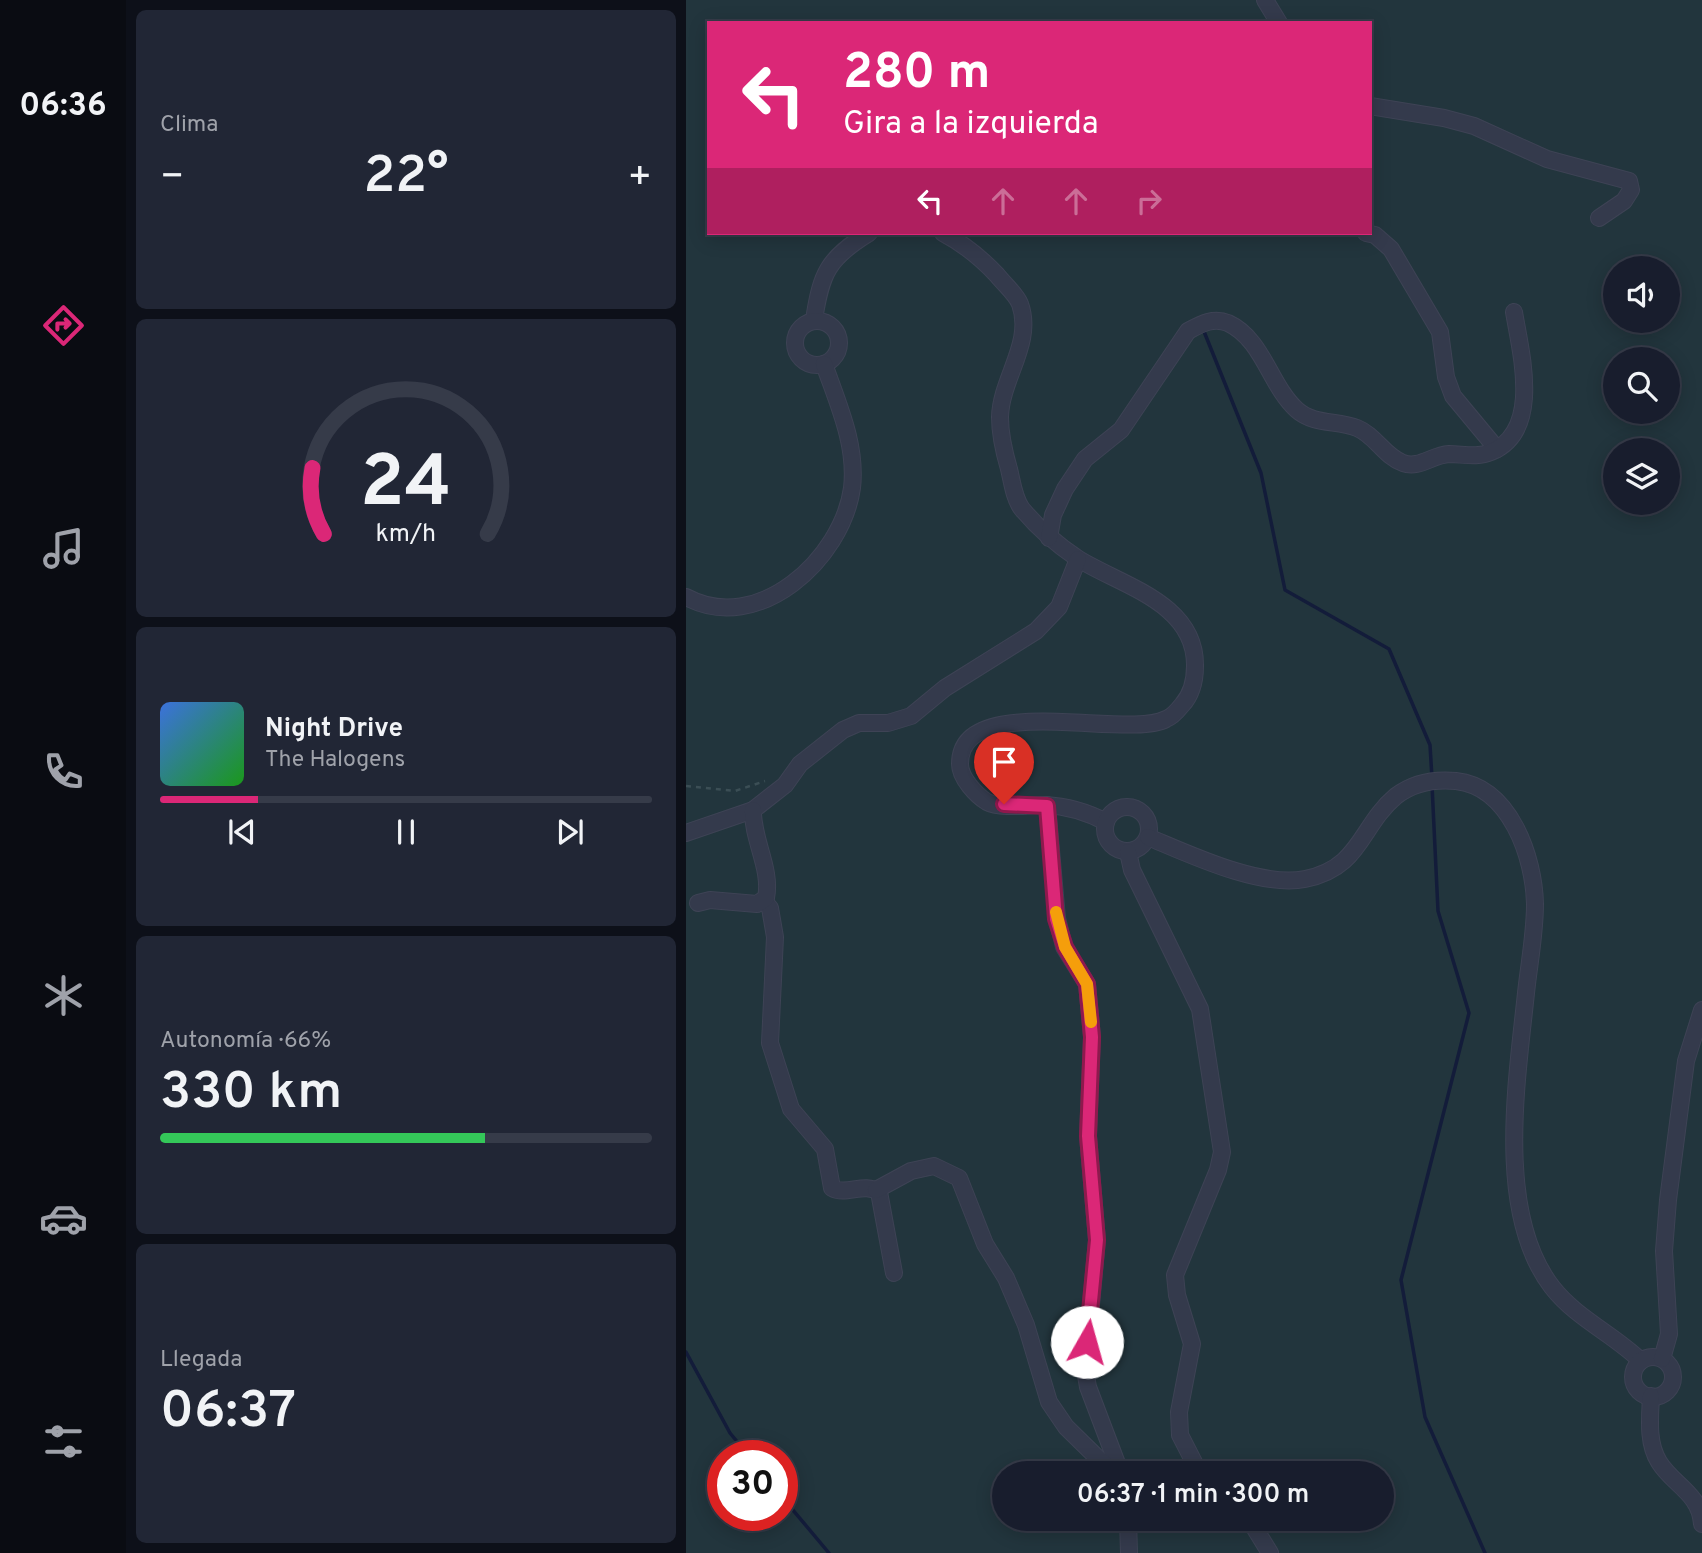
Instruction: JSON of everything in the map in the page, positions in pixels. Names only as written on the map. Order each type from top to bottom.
[{"type":"street","points":[[1265,0],[1278,21]]},
{"type":"street","points":[[1372,106],[1444,118],[1474,126],[1547,159],[1629,181],[1631,190],[1624,201],[1599,218]]},
{"type":"street","points":[[814,320],[819,284],[841,250],[866,235]]},
{"type":"street","points":[[946,235],[990,268],[1020,301],[1024,322],[1021,343],[1010,372],[1000,416],[1004,452],[1019,506],[1049,538],[1078,559],[1139,587],[1171,613],[1190,640],[1195,662],[1194,685],[1184,704],[1166,720],[1137,724],[1022,721],[992,726],[967,742],[960,764],[967,783],[989,803],[1069,808],[1106,822]]},
{"type":"street","points":[[1372,235],[1391,249],[1440,332],[1446,377],[1453,396],[1497,449]]},
{"type":"street","points":[[1049,538],[1053,515],[1065,489],[1085,459],[1121,430],[1188,331],[1210,321],[1229,324],[1247,339],[1295,408],[1321,422],[1359,428],[1400,462],[1414,465],[1448,454],[1477,456],[1507,443],[1515,433],[1524,384],[1514,312]]},
{"type":"street","points":[[814,320],[829,323],[838,334],[839,349],[824,364],[809,364],[798,355],[795,348],[797,333],[807,322],[814,320]]},
{"type":"street","points":[[686,597],[725,610],[752,604],[777,594],[808,572],[826,551],[848,507],[852,487],[852,453],[824,364]]},
{"type":"street","points":[[686,833],[753,810],[785,785],[800,764],[843,730],[859,723],[888,723],[911,716],[945,688],[1049,620],[1059,607],[1078,559]]},
{"type":"street","points":[[1148,837],[1212,862],[1254,874],[1284,880],[1303,879],[1326,873],[1348,858],[1366,837],[1380,812],[1397,796],[1417,784],[1440,780],[1464,782],[1485,792],[1503,807],[1515,827],[1530,866],[1535,903],[1516,1105],[1516,1170],[1523,1231],[1535,1261],[1552,1287],[1573,1310],[1620,1342],[1641,1361]]},
{"type":"street","points":[[1047,806],[1056,919],[1065,947],[1087,984],[1092,1037],[1088,1136],[1097,1240],[1085,1370],[1088,1387],[1116,1461]]},
{"type":"street","points":[[1119,808],[1138,810],[1149,825],[1148,837],[1140,847],[1128,852],[1116,849],[1107,840],[1106,822],[1119,808]]},
{"type":"street","points":[[753,810],[752,824],[767,886],[764,901],[769,908],[775,937],[770,1043],[791,1109],[825,1149],[832,1188],[839,1191],[876,1190],[902,1175],[934,1166],[959,1178],[985,1244],[1006,1278],[1026,1325],[1049,1402],[1066,1427],[1101,1461]]},
{"type":"street","points":[[1128,852],[1132,870],[1200,1009],[1222,1152],[1218,1170],[1175,1275],[1177,1295],[1192,1344],[1179,1412],[1180,1435],[1193,1461]]},
{"type":"street","points":[[698,903],[710,900],[754,904],[764,901]]},
{"type":"street","points":[[1662,1359],[1669,1334],[1664,1251],[1668,1200],[1686,1061],[1702,1010]]},
{"type":"street","points":[[876,1190],[881,1196],[894,1273]]},
{"type":"street","points":[[1652,1357],[1662,1359],[1672,1370],[1673,1382],[1666,1392],[1651,1396],[1642,1394],[1634,1384],[1634,1372],[1641,1361],[1652,1357]]},
{"type":"street","points":[[1651,1396],[1653,1448],[1668,1474],[1695,1500],[1702,1524]]},
{"type":"street","points":[[1128,1531],[1129,1553]]},
{"type":"street","points":[[1256,1531],[1270,1553]]},
{"type":"path","points":[[686,786],[735,791],[767,781]]},
{"type":"shaded area","points":[[686,0],[1702,0],[1702,1553],[686,1553]]},
{"type":"waterway","points":[[1203,329],[1261,473],[1285,590],[1389,649],[1430,745],[1432,778]]},
{"type":"waterway","points":[[1432,785],[1438,911],[1469,1013],[1401,1280],[1425,1417],[1485,1553]]},
{"type":"waterway","points":[[686,1352],[736,1440]]},
{"type":"waterway","points":[[798,1516],[829,1553]]},
{"type":"slow traffic","points":[[1056,912],[1065,947],[1087,984],[1091,1022]]},
{"type":"route","points":[[1004,804],[1047,806],[1056,919],[1065,947],[1087,984],[1092,1037],[1088,1136],[1097,1240],[1087,1342]]}]
